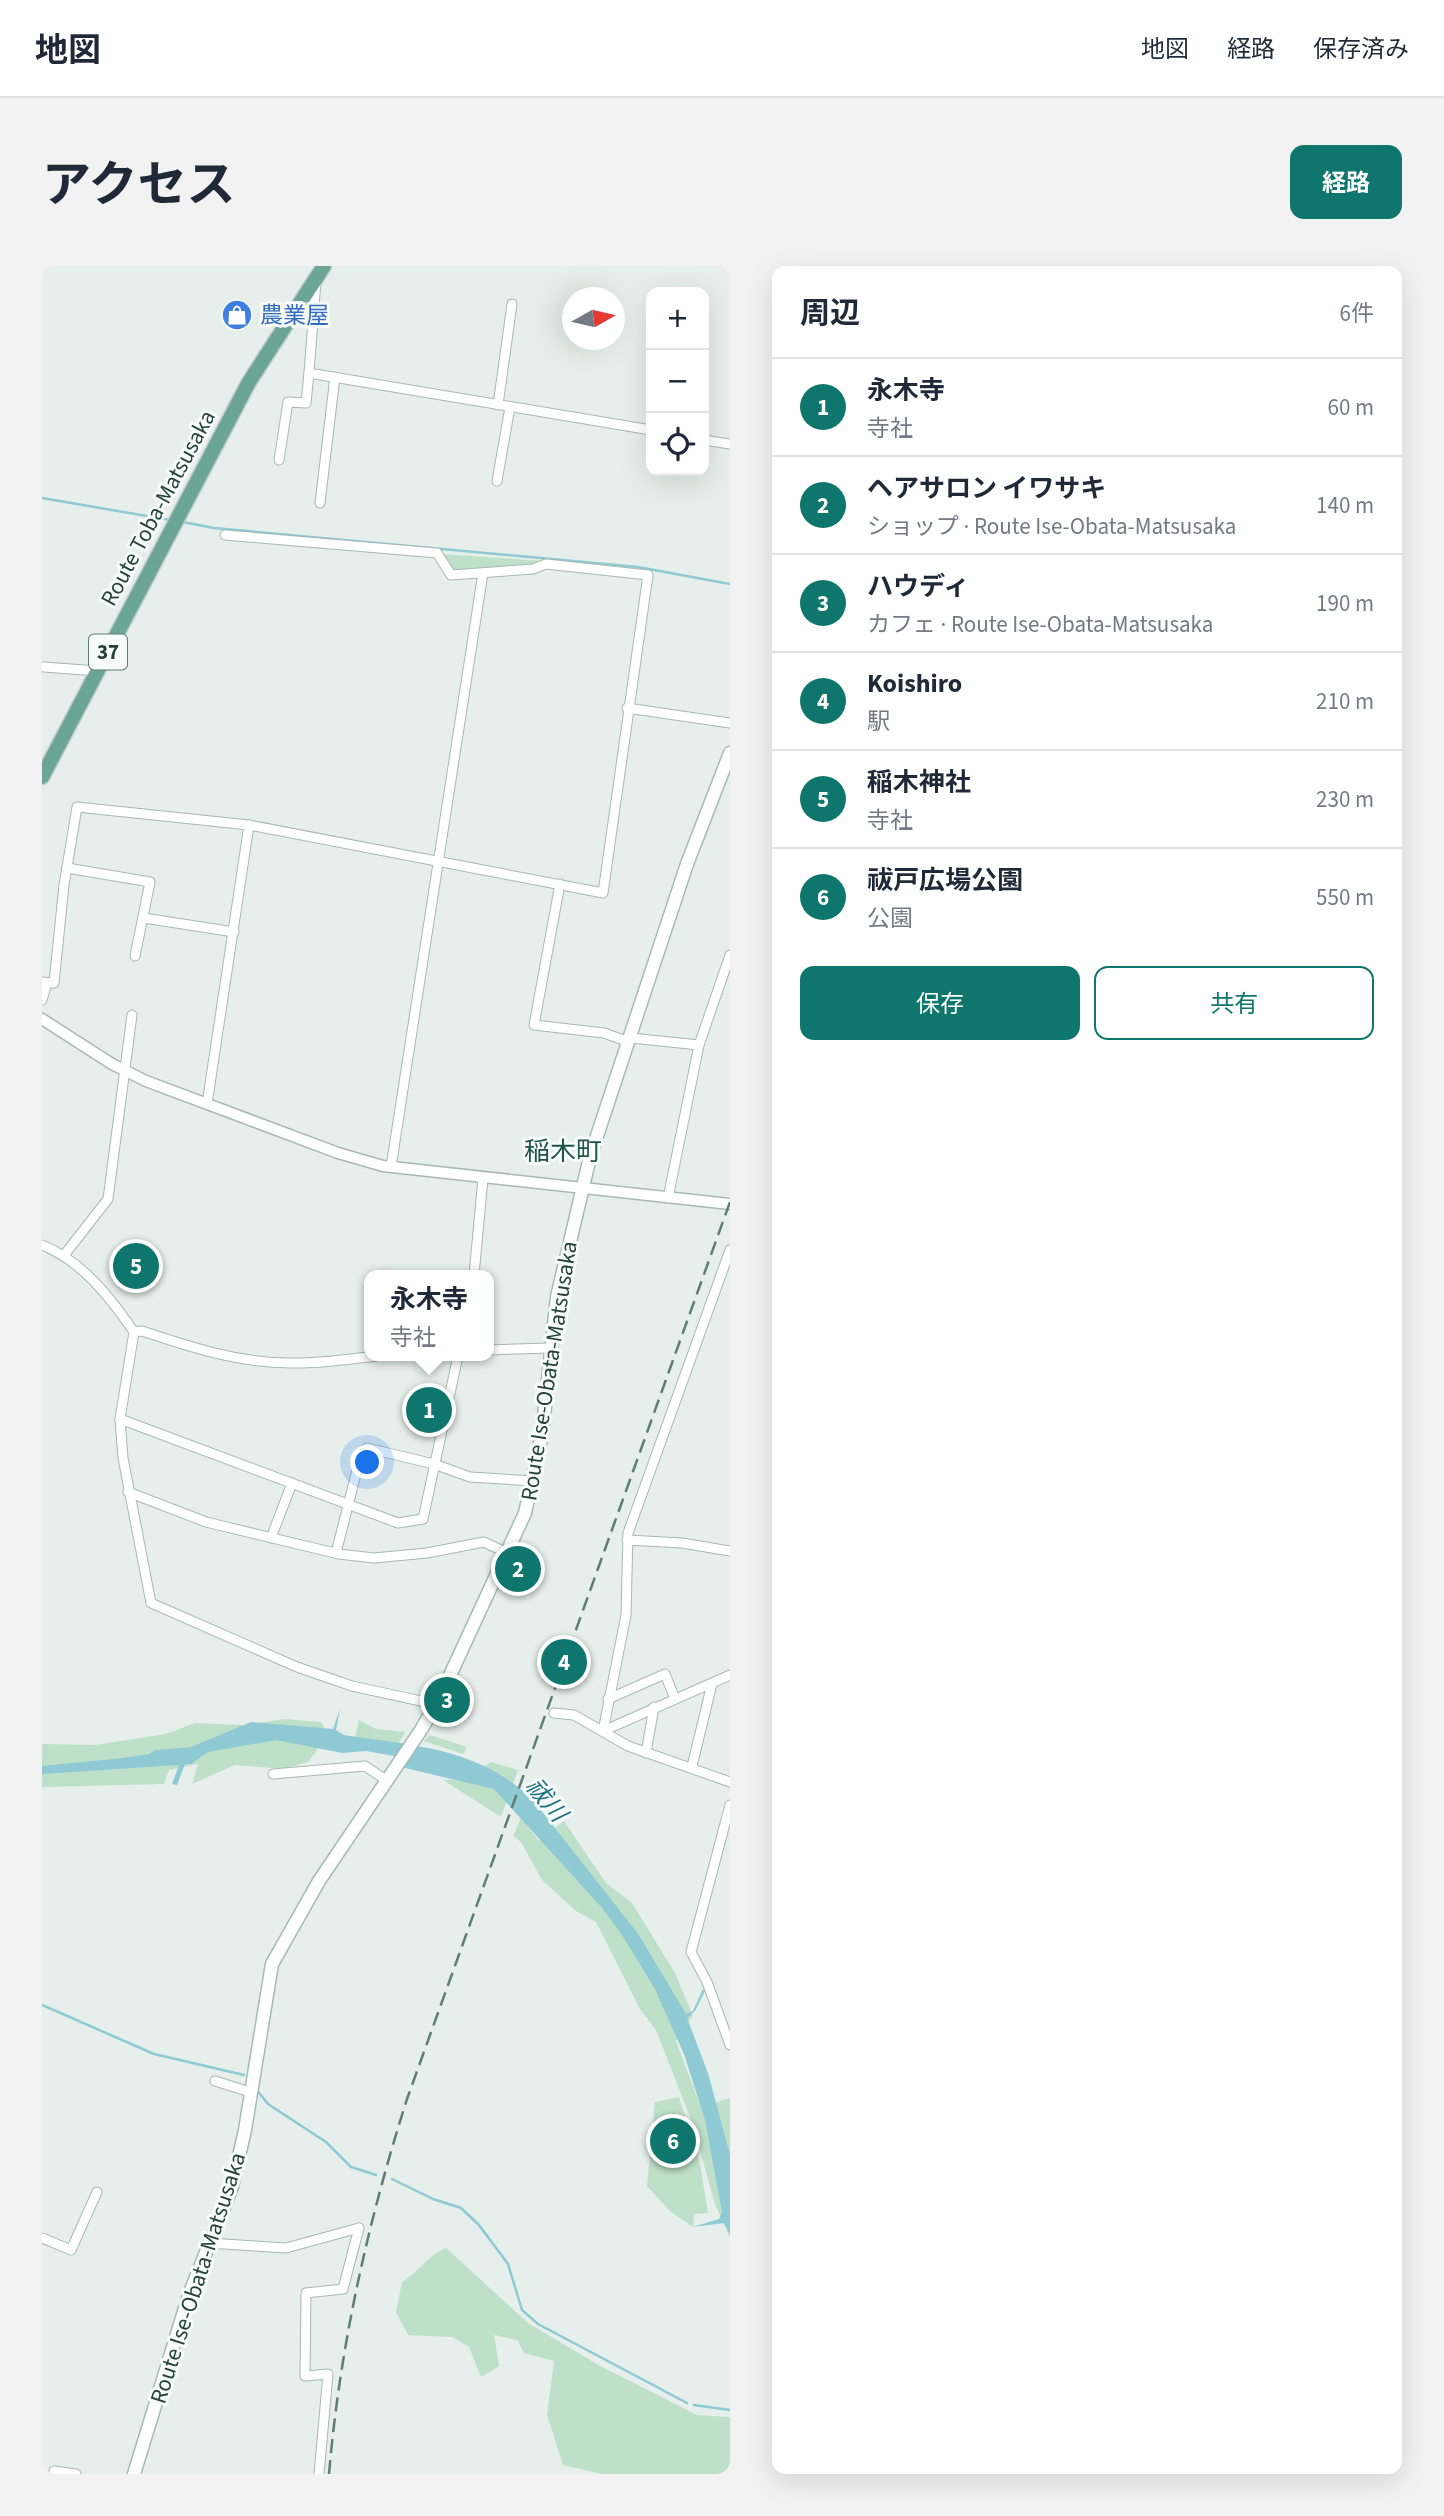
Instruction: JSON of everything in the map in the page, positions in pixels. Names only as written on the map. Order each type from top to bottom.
[{"type":"main road","name":"Route Toba-Matsusaka","points":[[42,777],[47,756],[98,671],[250,382],[320,271]]},
{"type":"main road","name":"Route Ise-Obata-Matsusaka","points":[[134,2474],[189,2295],[232,2187],[272,1964],[324,1872],[421,1730],[525,1513],[544,1420],[549,1348],[561,1276],[605,1105],[630,1040],[684,874],[730,752]]},
{"type":"street","points":[[279,460],[288,402],[306,402],[320,271]]},
{"type":"street","points":[[498,405],[512,304]]},
{"type":"street","points":[[309,373],[646,429]]},
{"type":"street","points":[[320,503],[335,377]]},
{"type":"street","points":[[497,481],[510,407]]},
{"type":"street","points":[[709,441],[730,444]]},
{"type":"street","points":[[42,1000],[44,983],[54,983],[77,807],[249,825],[603,893],[627,708],[648,575],[546,564],[533,569],[451,575],[437,553],[225,535]]},
{"type":"street","points":[[391,1167],[483,573]]},
{"type":"street","points":[[44,667],[98,671]]},
{"type":"street","points":[[627,708],[730,723]]},
{"type":"street","points":[[207,1104],[249,825]]},
{"type":"street","points":[[67,868],[149,882],[135,956]]},
{"type":"street","points":[[560,884],[534,1025],[604,1033],[630,1040],[699,1045]]},
{"type":"street","points":[[144,918],[234,932]]},
{"type":"street","points":[[668,1198],[699,1045],[730,955]]},
{"type":"street","points":[[65,1254],[108,1199],[132,1015]]},
{"type":"street","points":[[42,1019],[124,1070],[338,1153],[391,1167],[730,1204]]},
{"type":"street","points":[[474,1270],[483,1178]]},
{"type":"street","points":[[42,1245],[65,1254],[114,1303],[134,1332],[120,1419],[128,1492],[151,1603],[297,1667],[352,1686],[435,1704]]},
{"type":"street","points":[[603,1731],[625,1615],[626,1540],[730,1250]]},
{"type":"street","points":[[134,1332],[142,1331],[217,1354],[271,1362],[291,1364],[364,1357]]},
{"type":"street","points":[[494,1350],[549,1348]]},
{"type":"street","points":[[120,1419],[398,1523],[423,1519],[457,1361]]},
{"type":"street","points":[[336,1553],[364,1449],[434,1464],[470,1477],[533,1480]]},
{"type":"street","points":[[271,1538],[292,1482]]},
{"type":"street","points":[[128,1492],[206,1522],[336,1553],[374,1558],[427,1553],[484,1542],[507,1553]]},
{"type":"street","points":[[626,1540],[682,1543],[730,1551]]},
{"type":"street","points":[[607,1699],[665,1674],[675,1699]]},
{"type":"street","points":[[603,1731],[730,1675]]},
{"type":"street","points":[[692,1766],[712,1684]]},
{"type":"street","points":[[646,1752],[654,1707]]},
{"type":"street","points":[[554,1713],[574,1715],[612,1739],[730,1782]]},
{"type":"street","points":[[273,1774],[365,1766],[388,1779]]},
{"type":"street","points":[[730,1805],[691,1952],[707,1982],[730,2045]]},
{"type":"street","points":[[215,2081],[250,2092]]},
{"type":"street","points":[[42,2238],[71,2250],[97,2192]]},
{"type":"street","points":[[208,2243],[286,2248],[359,2228],[343,2289],[306,2293],[305,2376],[328,2374],[319,2474]]},
{"type":"street","points":[[54,2474],[54,2471],[76,2474]]},
{"type":"green space","points":[[442,554],[542,561],[532,566],[453,572]]},
{"type":"green space","points":[[285,1719],[321,1722],[324,1727],[317,1750],[308,1762],[283,1769],[235,1765],[192,1784],[198,1764],[169,1770],[164,1784],[42,1787],[42,1744],[95,1745],[166,1734],[195,1723],[243,1725]]},
{"type":"green space","points":[[359,1720],[376,1729],[405,1732],[398,1744],[355,1738]]},
{"type":"green space","points":[[430,1735],[467,1747],[463,1754],[424,1741]]},
{"type":"green space","points":[[491,1762],[518,1770],[501,1817],[443,1780],[466,1779]]},
{"type":"green space","points":[[521,1818],[539,1841],[564,1821],[606,1883],[632,1903],[675,1973],[693,2016],[676,2041],[703,2113],[717,2102],[730,2098],[730,2238],[715,2204],[692,2122],[656,2030],[640,2009],[596,1922],[576,1911],[542,1880],[521,1842],[513,1836]]},
{"type":"green space","points":[[679,2097],[700,2164],[708,2213],[694,2214],[693,2227],[671,2212],[647,2186],[655,2102]]},
{"type":"green space","points":[[446,2248],[528,2323],[600,2366],[697,2415],[730,2417],[730,2474],[602,2474],[563,2465],[547,2415],[554,2361],[524,2353],[517,2340],[494,2335],[499,2366],[481,2377],[469,2347],[452,2337],[408,2335],[396,2312],[402,2282]]},
{"type":"water","points":[[340,1709],[336,1730],[344,1735],[444,1752],[490,1769],[512,1782],[533,1800],[639,1935],[686,2014],[693,2011],[703,1989],[705,1991],[695,2011],[687,2018],[708,2073],[730,2155],[730,2234],[724,2223],[692,2227],[719,2219],[722,2212],[705,2120],[684,2054],[655,1989],[603,1909],[494,1789],[401,1767],[394,1756],[366,1751],[342,1753],[276,1740],[208,1752],[191,1764],[185,1764],[177,1785],[172,1784],[179,1765],[42,1774],[42,1766],[123,1758],[149,1754],[155,1750],[191,1747],[251,1722],[333,1729]]},
{"type":"waterway","points":[[42,498],[170,520]]},
{"type":"waterway","points":[[183,522],[214,528],[638,567],[730,584]]},
{"type":"waterway","points":[[42,2005],[154,2054],[244,2075]]},
{"type":"waterway","points":[[256,2089],[268,2104],[326,2142],[351,2167],[376,2175]]},
{"type":"waterway","points":[[392,2179],[433,2199],[461,2208],[479,2225],[508,2264],[522,2310],[538,2324],[687,2403]]},
{"type":"waterway","points":[[694,2405],[730,2410]]},
{"type":"railway","points":[[329,2474],[348,2331],[368,2238],[407,2099],[730,1202]]},
{"type":"place","name":"農業屋","points":[[237,315]]},
{"type":"place","name":"稲木神社","points":[[136,1266]]},
{"type":"place","name":"永木寺","points":[[429,1410]]},
{"type":"place","name":"ヘアサロン イワサキ","points":[[518,1569]]},
{"type":"place","name":"Koishiro","points":[[564,1662]]},
{"type":"place","name":"ハウディ","points":[[447,1700]]},
{"type":"place","name":"祓戸広場公園","points":[[673,2141]]},
{"type":"district","name":"稲木町","points":[[563,1151]]},
{"type":"water label","name":"祓川","points":[[546,1800]]}]
